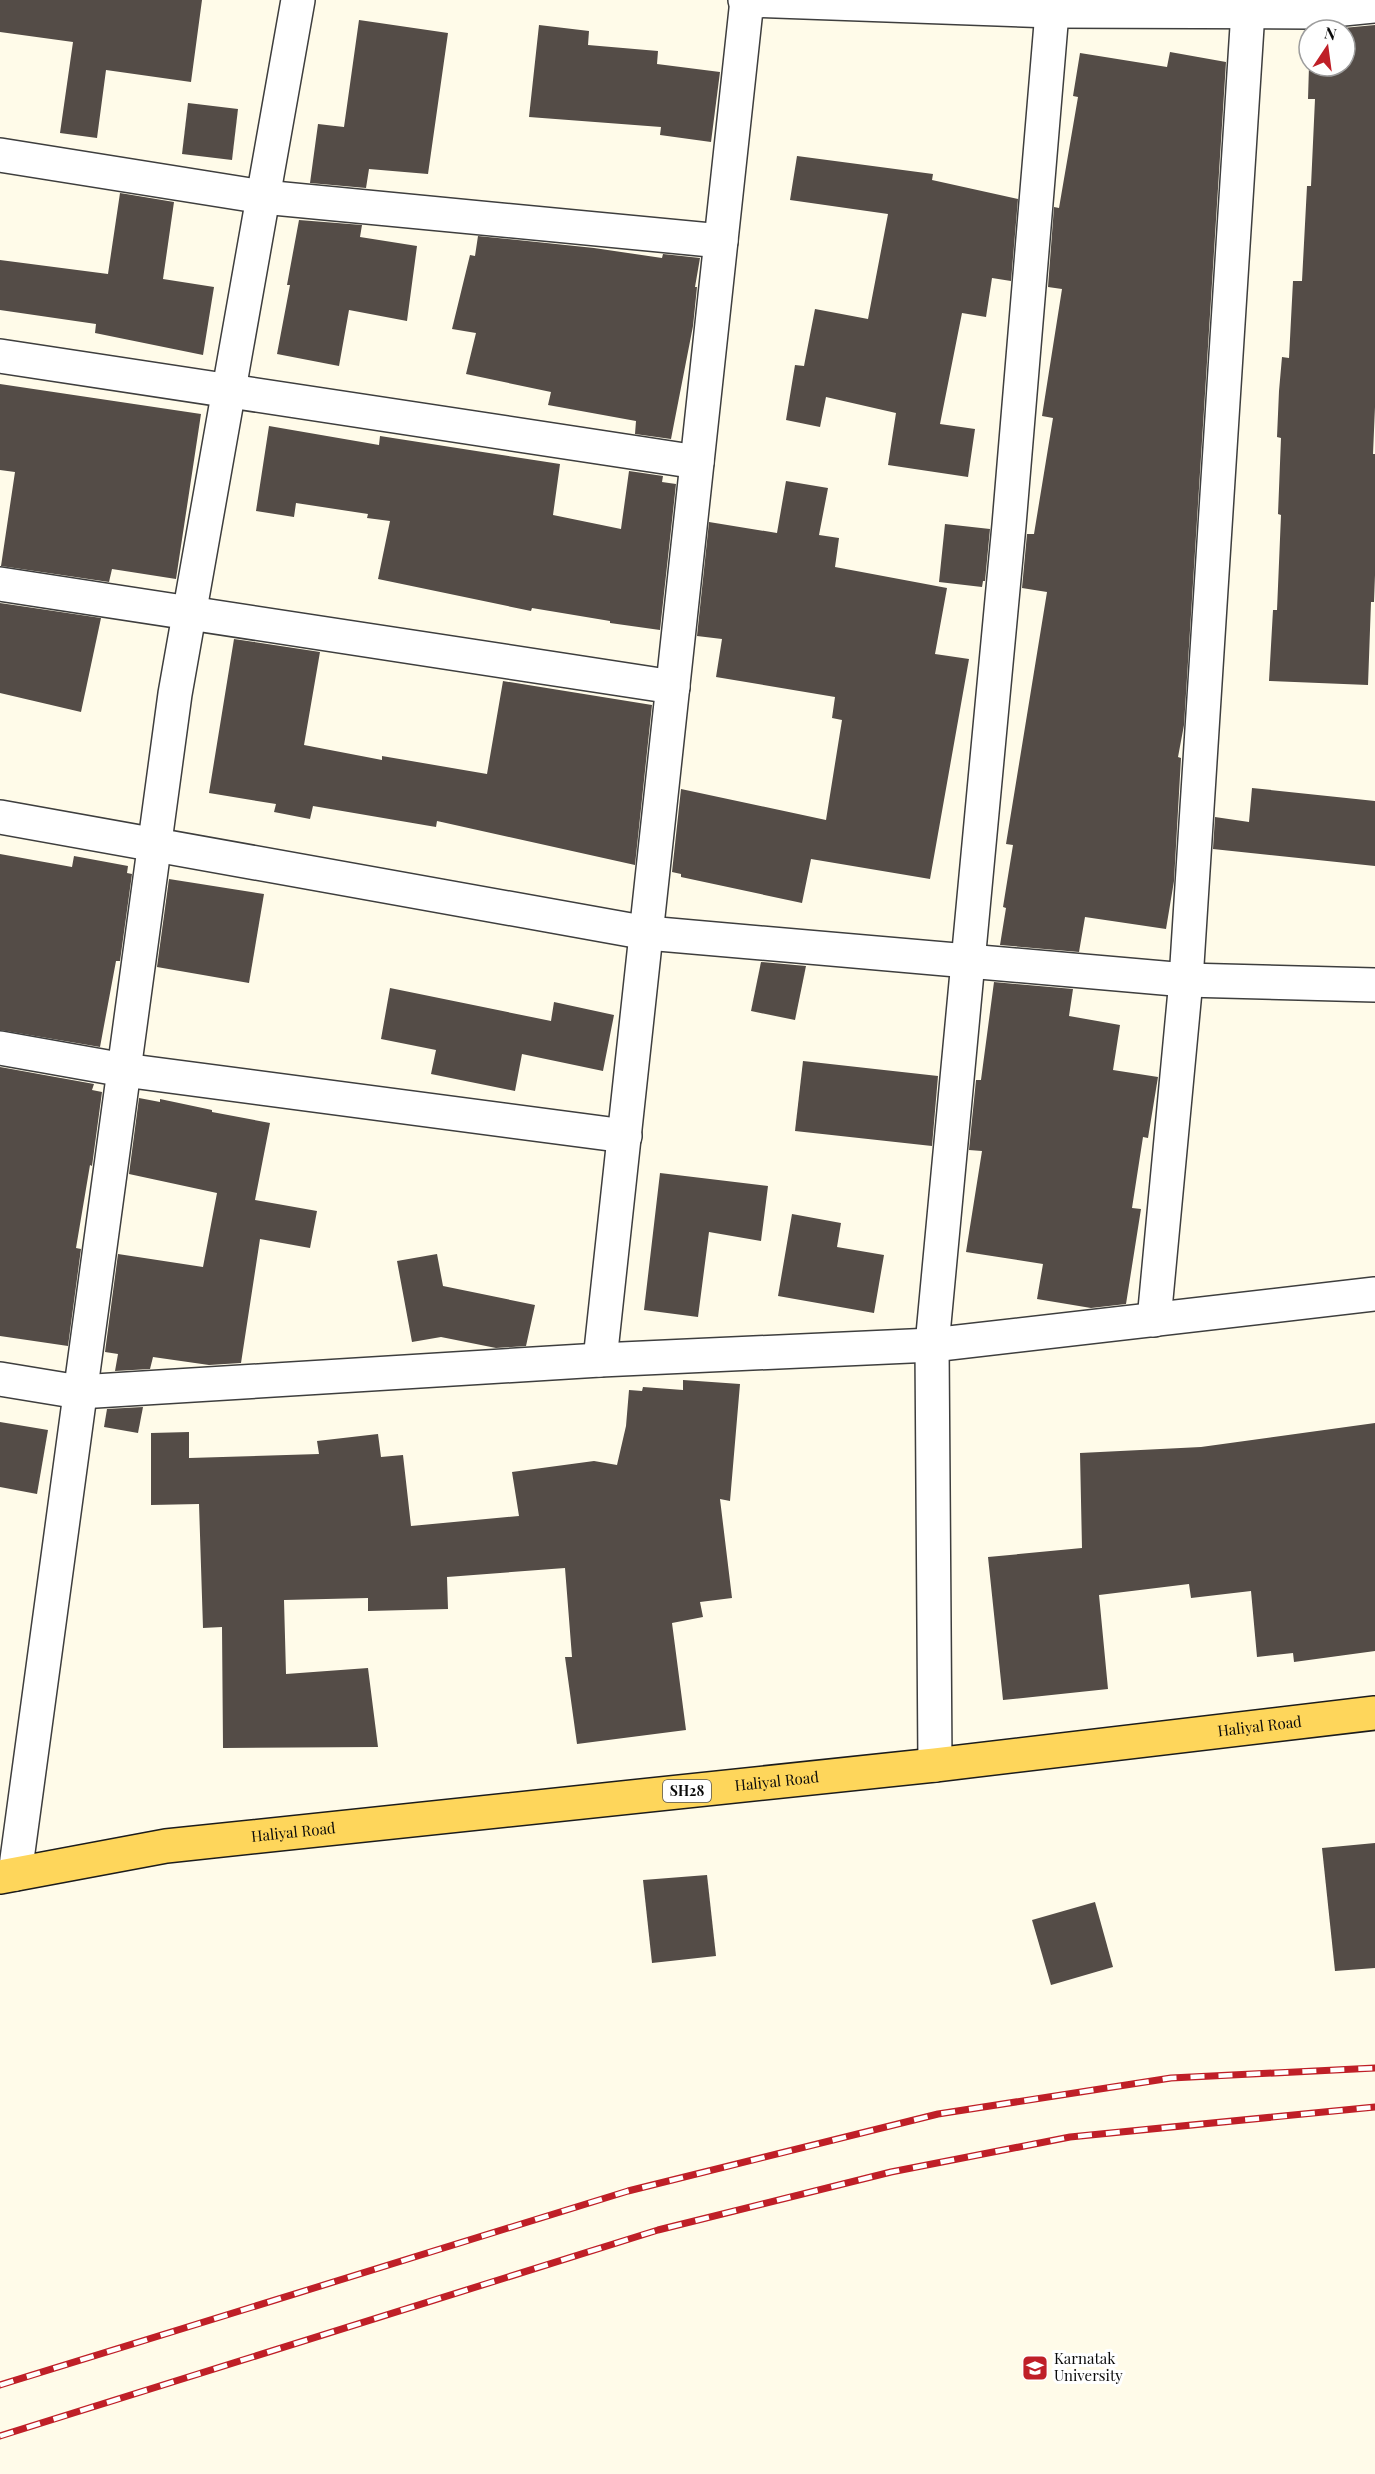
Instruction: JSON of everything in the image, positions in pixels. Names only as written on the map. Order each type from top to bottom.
[{"type":"main road","name":"Haliyal Road","points":[[7,1875],[166,1846],[935,1765],[1375,1713]]},
{"type":"street","points":[[7,1875],[79,1392],[175,694],[298,0]]},
{"type":"street","points":[[600,1360],[746,0],[1313,12],[1375,6]]},
{"type":"street","points":[[935,1765],[932,1345],[1053,5]]},
{"type":"street","points":[[1154,1320],[1186,980],[1248,11]]},
{"type":"street","points":[[0,155],[263,197],[721,241]]},
{"type":"street","points":[[0,356],[697,462]]},
{"type":"street","points":[[0,584],[673,687]]},
{"type":"street","points":[[0,817],[647,933],[1186,980],[1375,986]]},
{"type":"street","points":[[0,1048],[123,1070],[625,1136]]},
{"type":"street","points":[[0,1379],[79,1392],[600,1360],[932,1345],[1375,1294]]},
{"type":"building","points":[[0,0],[202,0],[191,82],[106,70],[97,138],[60,133],[73,42],[0,32]]},
{"type":"building","points":[[359,20],[448,33],[428,174],[369,169],[366,188],[310,183],[318,124],[344,127]]},
{"type":"building","points":[[539,25],[589,31],[588,45],[658,51],[657,64],[720,72],[711,142],[660,135],[661,127],[529,117]]},
{"type":"building","points":[[1375,25],[1373,454],[1375,454],[1375,575],[1374,602],[1371,602],[1368,685],[1269,681],[1273,610],[1277,610],[1281,515],[1278,514],[1281,438],[1277,437],[1279,391],[1282,357],[1289,358],[1293,281],[1302,281],[1307,186],[1311,186],[1315,99],[1308,99],[1309,78],[1357,78],[1357,27]]},
{"type":"building","points":[[1170,52],[1226,62],[1184,725],[1178,757],[1181,758],[1174,881],[1166,929],[1085,917],[1079,952],[1000,945],[1006,908],[1003,907],[1013,845],[1006,844],[1047,592],[1022,588],[1027,534],[1034,534],[1053,418],[1042,416],[1062,289],[1048,287],[1054,207],[1059,208],[1078,97],[1073,96],[1080,53],[1167,67]]},
{"type":"building","points":[[188,103],[238,109],[232,160],[182,154]]},
{"type":"building","points":[[797,156],[933,174],[932,180],[1018,199],[1011,281],[992,278],[986,317],[962,313],[940,424],[975,429],[968,477],[888,465],[896,413],[826,397],[820,427],[786,420],[795,365],[804,366],[815,309],[868,319],[888,214],[790,200]]},
{"type":"building","points":[[120,193],[174,202],[163,279],[214,287],[203,355],[95,333],[96,324],[0,310],[0,260],[108,274]]},
{"type":"building","points":[[299,220],[362,225],[360,237],[417,246],[407,321],[349,310],[339,366],[277,354]]},
{"type":"building","points":[[478,236],[594,248],[662,258],[663,254],[700,258],[695,287],[697,287],[693,326],[671,439],[635,434],[636,421],[548,405],[551,392],[466,374],[476,333],[452,329],[470,255],[475,256]]},
{"type":"building","points":[[0,384],[201,414],[176,579],[112,569],[109,582],[1,566],[15,472],[0,470]]},
{"type":"building","points":[[269,426],[379,445],[380,436],[560,464],[553,515],[621,529],[629,471],[663,476],[662,482],[676,484],[660,630],[532,608],[531,611],[378,579],[390,521],[367,518],[368,514],[296,503],[294,517],[256,511]]},
{"type":"building","points":[[786,481],[828,488],[819,535],[839,538],[835,567],[947,588],[935,654],[969,659],[930,879],[811,859],[802,903],[681,877],[681,874],[672,872],[681,789],[826,820],[842,720],[832,718],[835,697],[716,677],[722,639],[697,636],[709,522],[777,533]]},
{"type":"building","points":[[945,524],[990,529],[985,581],[982,587],[939,582]]},
{"type":"building","points":[[0,603],[101,618],[81,712],[0,693]]},
{"type":"building","points":[[234,639],[320,652],[304,745],[382,760],[382,756],[487,774],[503,681],[652,705],[635,865],[437,821],[436,827],[313,806],[310,819],[274,812],[276,804],[209,793]]},
{"type":"building","points":[[1252,788],[1375,801],[1375,866],[1213,849],[1215,817],[1249,822]]},
{"type":"building","points":[[0,854],[72,867],[74,856],[128,866],[127,873],[132,874],[120,961],[116,961],[100,1047],[0,1030]]},
{"type":"building","points":[[169,879],[264,894],[249,983],[157,967]]},
{"type":"building","points":[[761,962],[806,966],[795,1020],[751,1011]]},
{"type":"building","points":[[994,982],[1073,989],[1069,1016],[1120,1025],[1113,1070],[1158,1077],[1148,1138],[1143,1137],[1132,1208],[1141,1209],[1126,1304],[1091,1308],[1037,1299],[1043,1264],[966,1252],[982,1151],[969,1150],[976,1080],[981,1080]]},
{"type":"building","points":[[390,988],[551,1021],[554,1002],[614,1015],[603,1071],[522,1054],[515,1091],[431,1074],[436,1050],[381,1039]]},
{"type":"building","points":[[803,1061],[938,1076],[932,1146],[795,1131]]},
{"type":"building","points":[[0,1067],[94,1084],[92,1090],[102,1092],[92,1166],[90,1165],[76,1248],[81,1249],[68,1346],[0,1336]]},
{"type":"building","points":[[139,1098],[160,1102],[160,1099],[270,1123],[255,1200],[317,1211],[310,1248],[260,1239],[241,1363],[209,1365],[153,1357],[150,1369],[115,1371],[118,1354],[105,1352],[118,1254],[203,1267],[217,1193],[129,1174]]},
{"type":"building","points":[[660,1173],[768,1186],[761,1241],[709,1232],[698,1317],[644,1310]]},
{"type":"building","points":[[792,1214],[841,1223],[837,1247],[884,1255],[874,1313],[778,1296]]},
{"type":"building","points":[[437,1254],[443,1286],[535,1305],[526,1346],[496,1348],[441,1337],[412,1342],[397,1261]]},
{"type":"building","points":[[683,1380],[740,1384],[730,1501],[720,1499],[732,1598],[700,1602],[703,1617],[672,1623],[686,1730],[577,1744],[565,1657],[572,1657],[565,1568],[447,1577],[448,1609],[368,1611],[368,1598],[284,1600],[286,1674],[368,1668],[378,1747],[223,1748],[222,1627],[203,1628],[199,1504],[151,1505],[151,1433],[189,1432],[189,1458],[319,1454],[317,1441],[378,1434],[381,1457],[403,1455],[411,1526],[519,1516],[512,1472],[594,1461],[617,1465],[626,1426],[629,1390],[642,1391],[643,1387],[683,1390]]},
{"type":"building","points":[[143,1407],[138,1433],[104,1427],[107,1409]]},
{"type":"building","points":[[0,1422],[48,1430],[37,1494],[0,1487]]},
{"type":"building","points":[[1375,1423],[1375,1651],[1294,1662],[1293,1653],[1257,1657],[1251,1591],[1191,1598],[1189,1584],[1099,1595],[1108,1689],[1003,1700],[988,1557],[1082,1548],[1080,1453],[1201,1447]]},
{"type":"building","points":[[1375,1843],[1375,1968],[1335,1971],[1322,1848]]},
{"type":"building","points":[[707,1875],[716,1956],[652,1963],[643,1880]]},
{"type":"building","points":[[1095,1902],[1113,1967],[1051,1985],[1032,1920]]},
{"type":"railway","points":[[0,2385],[628,2191],[938,2114],[1171,2078],[1375,2068]]},
{"type":"railway","points":[[0,2436],[658,2230],[891,2172],[1070,2137],[1375,2107]]},
{"type":"place","name":"Karnatak University","points":[[1035,2368]]}]
